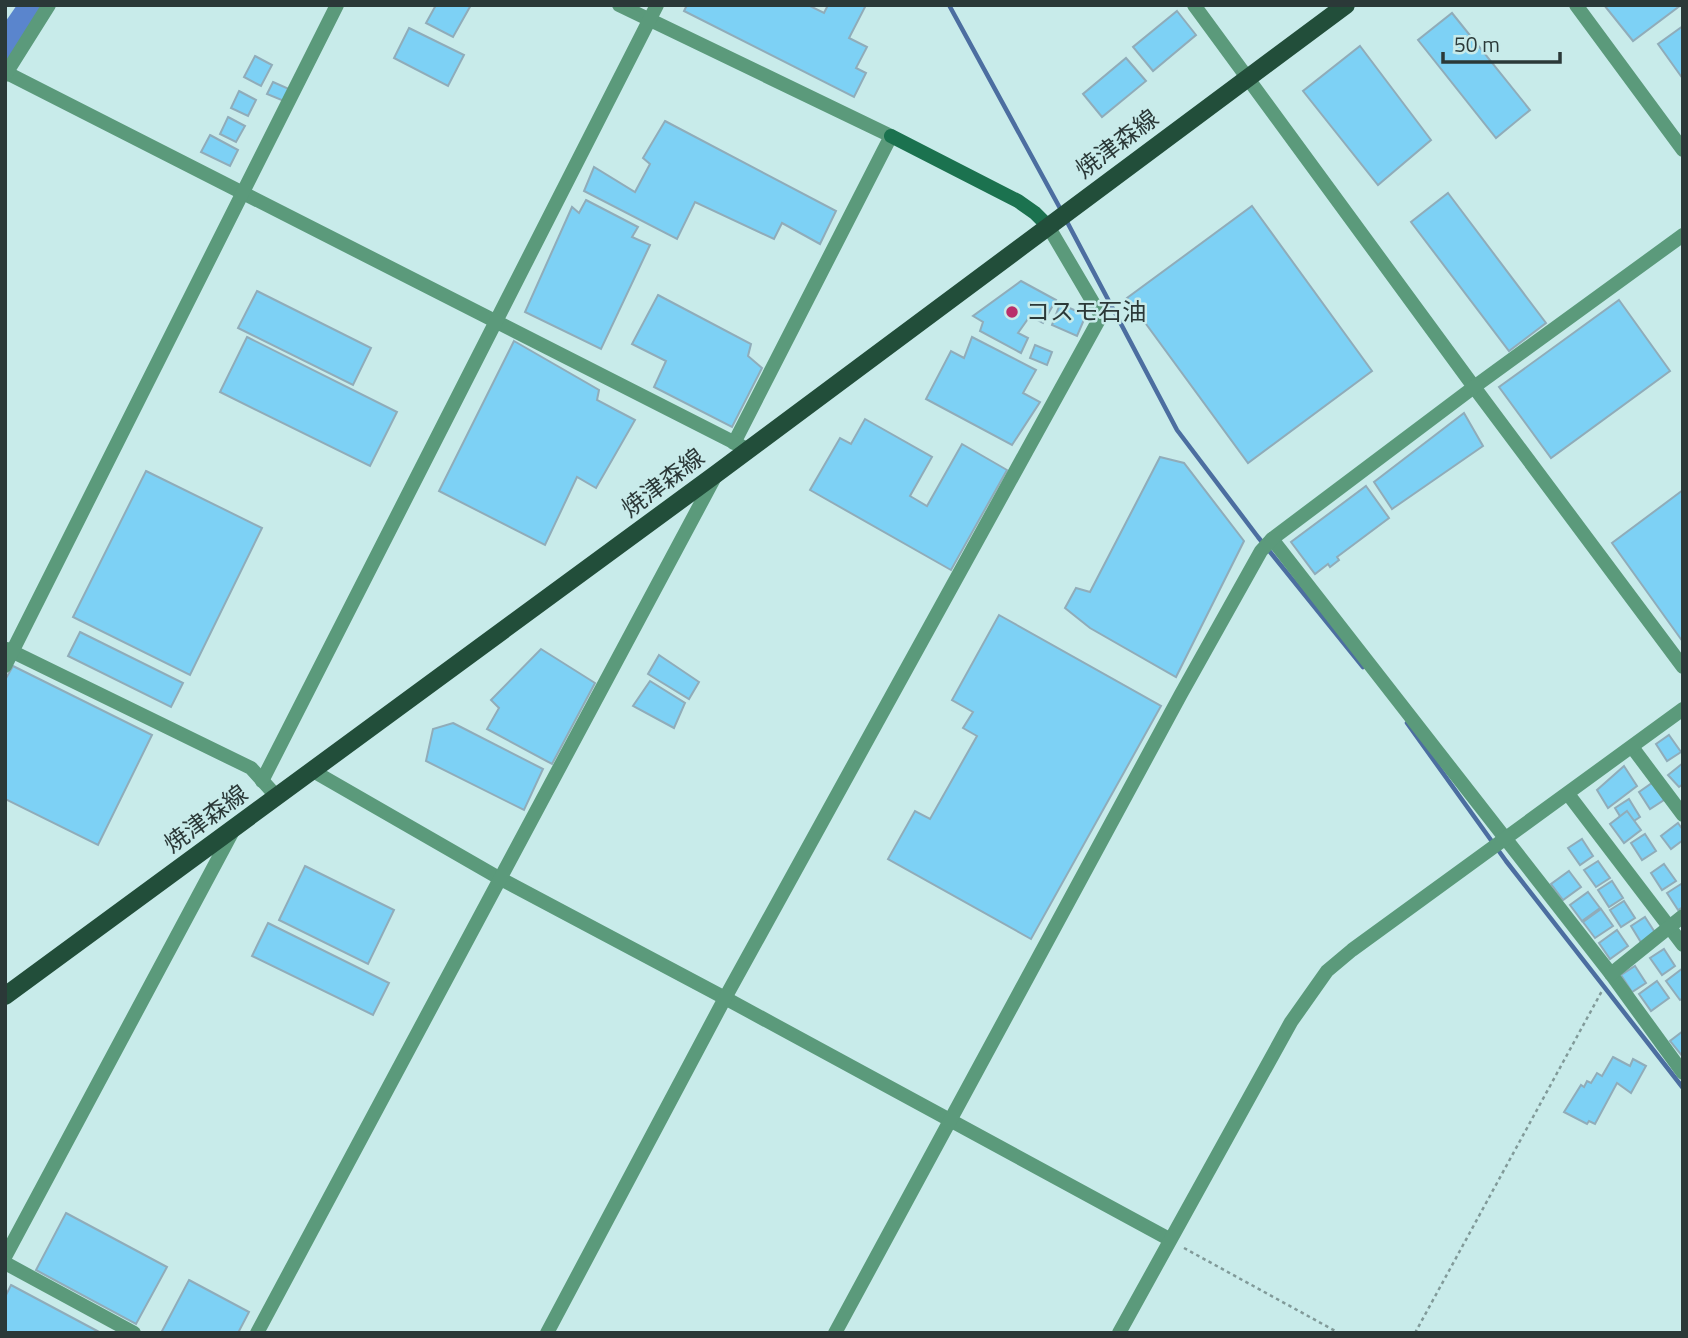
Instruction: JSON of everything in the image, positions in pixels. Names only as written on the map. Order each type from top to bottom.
[{"type":"main road","name":"焼津森線","points":[[5,996],[716,474],[741,446],[1048,226],[1346,5]]},
{"type":"street","points":[[49,5],[6,73],[741,446],[891,136]]},
{"type":"street","points":[[5,666],[9,650],[337,5]]},
{"type":"street","points":[[547,1333],[725,998],[1101,316],[1048,226],[1018,201],[891,136],[619,5]]},
{"type":"street","points":[[262,781],[657,5]]},
{"type":"street","points":[[1194,5],[1683,667]]},
{"type":"street","points":[[1576,5],[1683,149]]},
{"type":"street","points":[[835,1333],[1261,551],[1272,539],[1474,387],[1683,235]]},
{"type":"street","points":[[257,1333],[716,474]]},
{"type":"street","points":[[1272,539],[1611,974],[1683,1073]]},
{"type":"street","points":[[9,650],[251,768],[277,797]]},
{"type":"street","points":[[1119,1333],[1291,1022],[1327,971],[1683,709]]},
{"type":"street","points":[[1632,747],[1683,814]]},
{"type":"street","points":[[313,771],[499,878],[1169,1239]]},
{"type":"street","points":[[1569,794],[1683,945]]},
{"type":"street","points":[[5,1257],[235,828]]},
{"type":"street","points":[[1611,974],[1683,916]]},
{"type":"street","points":[[5,1263],[134,1333]]},
{"type":"path","points":[[1415,1333],[1611,974]]},
{"type":"path","points":[[1169,1239],[1339,1333]]},
{"type":"building","points":[[436,5],[471,5],[453,37],[426,23]]},
{"type":"building","points":[[687,5],[808,5],[824,13],[828,5],[866,5],[849,38],[867,47],[856,68],[866,73],[854,97],[684,11]]},
{"type":"building","points":[[1604,5],[1681,5],[1633,41]]},
{"type":"building","points":[[1177,11],[1196,35],[1153,71],[1133,47]]},
{"type":"building","points":[[1452,13],[1530,110],[1496,138],[1418,40]]},
{"type":"building","points":[[1683,26],[1683,79],[1658,44]]},
{"type":"building","points":[[409,28],[464,55],[448,86],[394,58]]},
{"type":"building","points":[[1360,46],[1431,140],[1378,185],[1303,91]]},
{"type":"building","points":[[255,56],[272,65],[261,86],[244,77]]},
{"type":"building","points":[[1126,58],[1146,81],[1102,117],[1083,94]]},
{"type":"building","points":[[273,82],[289,89],[284,101],[267,94]]},
{"type":"building","points":[[239,91],[256,100],[248,116],[231,108]]},
{"type":"building","points":[[228,117],[245,126],[236,142],[220,134]]},
{"type":"building","points":[[665,121],[836,211],[820,244],[782,223],[774,239],[695,202],[677,239],[584,191],[594,167],[635,192],[650,164],[643,158]]},
{"type":"building","points":[[210,135],[238,150],[230,166],[201,152]]},
{"type":"building","points":[[1448,193],[1546,323],[1509,351],[1411,222]]},
{"type":"building","points":[[586,200],[638,227],[632,237],[650,245],[601,349],[525,312],[572,207],[579,213]]},
{"type":"building","points":[[1252,206],[1372,371],[1248,463],[1127,298]]},
{"type":"building","points":[[1021,281],[1056,300],[1043,323],[1030,316],[1018,333],[1028,338],[1021,353],[980,331],[983,322],[973,316]]},
{"type":"building","points":[[257,291],[371,348],[353,385],[238,328]]},
{"type":"building","points":[[658,295],[751,344],[748,356],[762,368],[732,427],[654,387],[666,361],[632,344]]},
{"type":"building","points":[[1619,300],[1670,371],[1551,458],[1499,387]]},
{"type":"building","points":[[1060,304],[1086,315],[1077,336],[1052,325]]},
{"type":"building","points":[[247,337],[397,412],[370,466],[220,392]]},
{"type":"building","points":[[972,337],[1036,370],[1023,393],[1040,402],[1012,445],[926,399],[951,351],[964,358]]},
{"type":"building","points":[[514,341],[599,390],[597,400],[635,420],[596,488],[577,477],[545,545],[439,491]]},
{"type":"building","points":[[1035,345],[1052,352],[1047,365],[1030,358]]},
{"type":"building","points":[[1464,413],[1483,446],[1392,509],[1374,482]]},
{"type":"building","points":[[865,419],[932,457],[910,496],[927,506],[962,444],[1007,470],[951,570],[810,490],[840,438],[851,444]]},
{"type":"building","points":[[1160,457],[1184,463],[1244,541],[1176,677],[1090,628],[1065,608],[1076,588],[1090,592]]},
{"type":"building","points":[[146,471],[262,528],[190,675],[73,617]]},
{"type":"building","points":[[1366,486],[1389,518],[1337,557],[1339,560],[1330,567],[1328,564],[1315,574],[1291,542]]},
{"type":"building","points":[[1683,490],[1683,642],[1612,543]]},
{"type":"building","points":[[999,615],[1161,706],[1031,939],[888,859],[915,811],[930,819],[977,736],[963,728],[973,712],[952,700]]},
{"type":"building","points":[[80,632],[183,683],[171,707],[68,656]]},
{"type":"building","points":[[541,649],[595,683],[552,764],[487,729],[499,708],[491,700]]},
{"type":"building","points":[[659,655],[699,682],[689,699],[648,674]]},
{"type":"building","points":[[13,666],[152,735],[98,845],[5,799],[5,680]]},
{"type":"building","points":[[650,681],[685,703],[674,728],[633,706]]},
{"type":"building","points":[[453,723],[543,769],[524,810],[426,761],[433,729]]},
{"type":"building","points":[[1669,735],[1681,752],[1667,761],[1656,744]]},
{"type":"building","points":[[1683,763],[1683,784],[1679,787],[1668,775]]},
{"type":"building","points":[[1624,766],[1637,786],[1608,808],[1597,790]]},
{"type":"building","points":[[1652,783],[1664,800],[1650,809],[1639,792]]},
{"type":"building","points":[[1629,799],[1640,817],[1626,826],[1615,808]]},
{"type":"building","points":[[1627,811],[1641,830],[1624,843],[1610,824]]},
{"type":"building","points":[[1678,823],[1683,830],[1683,840],[1671,849],[1661,836]]},
{"type":"building","points":[[1645,834],[1656,851],[1642,860],[1631,843]]},
{"type":"building","points":[[1582,839],[1593,856],[1580,865],[1568,848]]},
{"type":"building","points":[[1598,861],[1610,878],[1596,887],[1584,870]]},
{"type":"building","points":[[1664,864],[1676,881],[1662,890],[1651,873]]},
{"type":"building","points":[[305,866],[394,910],[368,964],[279,920]]},
{"type":"building","points":[[1569,871],[1581,887],[1563,900],[1551,884]]},
{"type":"building","points":[[1612,881],[1623,898],[1609,907],[1598,890]]},
{"type":"building","points":[[1681,884],[1683,907],[1678,910],[1667,893]]},
{"type":"building","points":[[1588,892],[1600,908],[1582,921],[1570,905]]},
{"type":"building","points":[[1624,901],[1635,918],[1621,927],[1610,910]]},
{"type":"building","points":[[1601,909],[1613,926],[1595,938],[1583,922]]},
{"type":"building","points":[[1645,917],[1656,934],[1642,944],[1631,926]]},
{"type":"building","points":[[268,923],[389,983],[373,1015],[252,956]]},
{"type":"building","points":[[1617,930],[1628,946],[1610,959],[1599,943]]},
{"type":"building","points":[[1664,949],[1675,966],[1662,975],[1650,958]]},
{"type":"building","points":[[1635,966],[1646,983],[1632,992],[1621,975]]},
{"type":"building","points":[[1683,968],[1683,998],[1680,1000],[1666,981]]},
{"type":"building","points":[[1657,981],[1669,998],[1651,1011],[1639,994]]},
{"type":"building","points":[[1683,1031],[1683,1057],[1670,1041]]},
{"type":"building","points":[[1613,1057],[1630,1066],[1633,1059],[1646,1066],[1631,1093],[1617,1083],[1595,1124],[1589,1121],[1587,1124],[1564,1112],[1581,1085],[1584,1087],[1587,1081],[1591,1083],[1597,1073],[1602,1076]]},
{"type":"building","points":[[66,1213],[167,1267],[136,1324],[36,1270]]},
{"type":"building","points":[[189,1280],[249,1312],[238,1333],[161,1333]]},
{"type":"building","points":[[11,1285],[101,1333],[5,1333],[5,1297]]},
{"type":"waterway","points":[[5,47],[34,5]]},
{"type":"waterway","points":[[949,5],[1061,210]]},
{"type":"waterway","points":[[1065,218],[1177,430],[1258,537],[1363,667]]},
{"type":"waterway","points":[[1407,723],[1506,861],[1683,1088]]},
{"type":"place","name":"コスモ石油","points":[[1012,312]]}]
